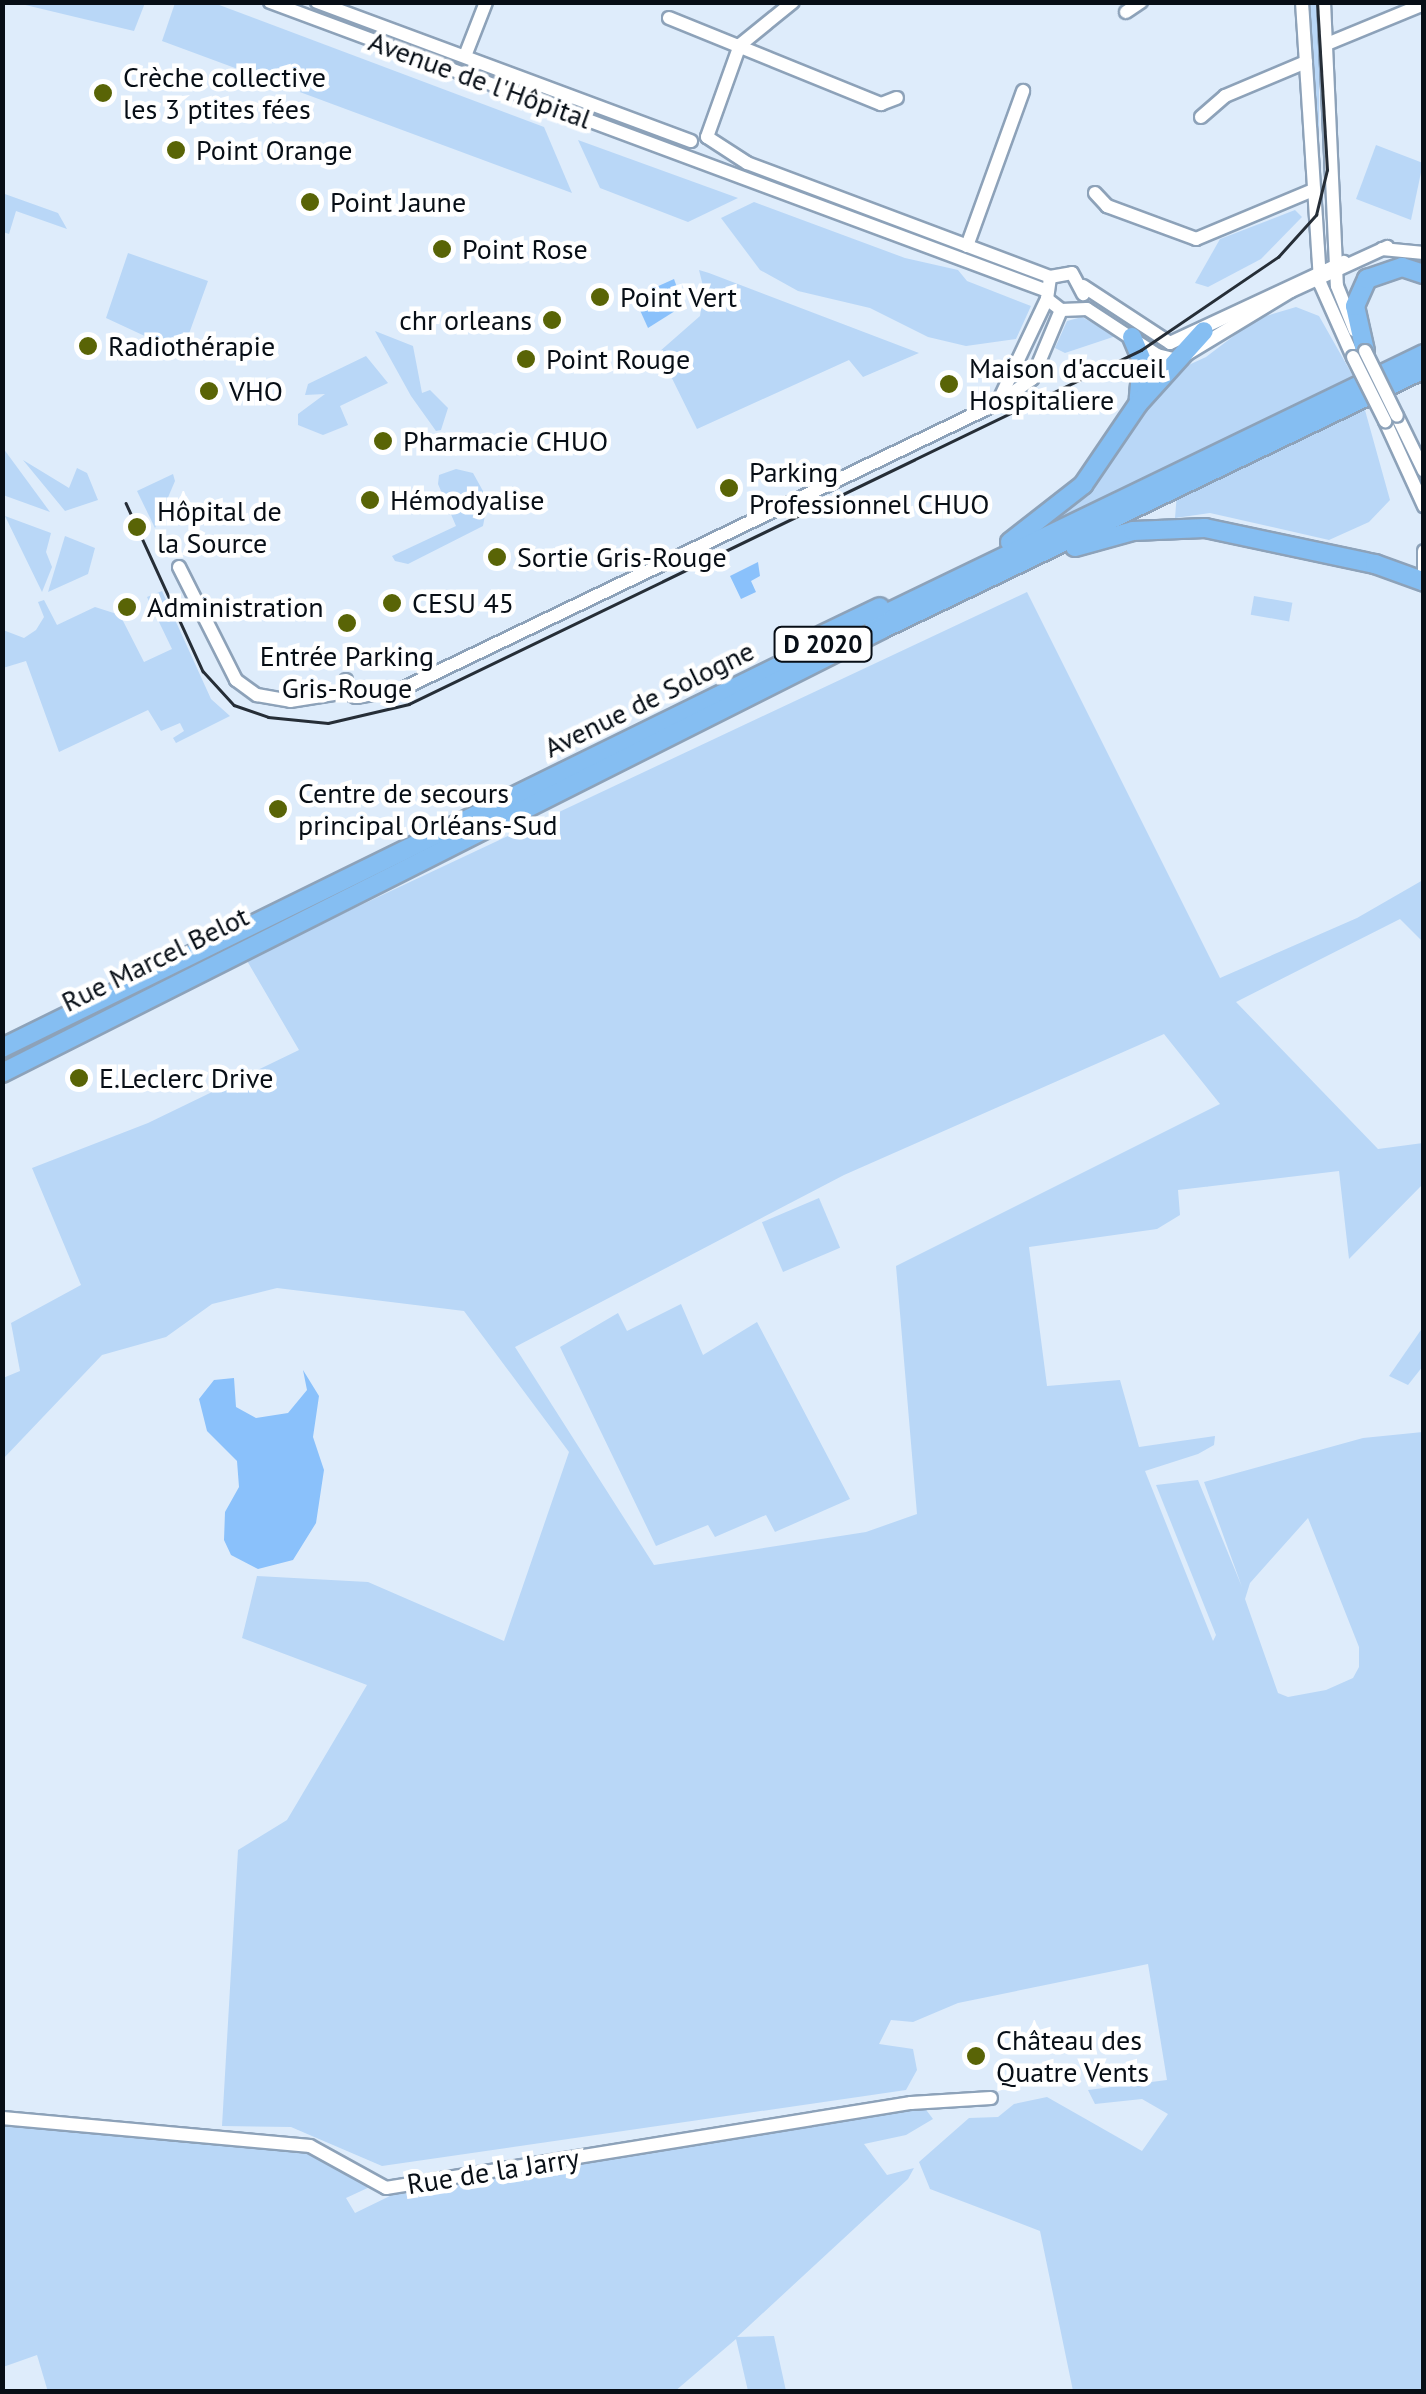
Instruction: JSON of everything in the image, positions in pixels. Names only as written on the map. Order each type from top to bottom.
[{"type":"main road","points":[[1359,354],[1355,306],[1367,279],[1402,266],[1424,274]]},
{"type":"main road","points":[[583,762],[669,708],[1044,522],[1083,486],[1138,404],[1204,332]]},
{"type":"main road","points":[[1132,337],[1144,380],[1138,404]]},
{"type":"main road","points":[[1342,394],[1424,346]]},
{"type":"main road","name":"Avenue de Sologne","points":[[226,940],[583,762],[1424,354]]},
{"type":"main road","name":"D 2020","points":[[332,905],[936,604],[1424,369]]},
{"type":"main road","points":[[936,604],[1081,545],[1162,528],[1206,528],[1375,564],[1423,583]]},
{"type":"main road","points":[[2,1073],[332,905]]},
{"type":"main road","name":"Rue Marcel Belot","points":[[2,1063],[332,905]]},
{"type":"main road","points":[[2,1035],[226,940]]},
{"type":"main road","name":"Rue Marcel Belot","points":[[2,1048],[226,940]]},
{"type":"street","name":"Avenue de l'Hôpital","points":[[270,2],[706,166]]},
{"type":"street","name":"Avenue de l'Hôpital","points":[[318,2],[691,141]]},
{"type":"street","points":[[452,70],[467,57],[486,2]]},
{"type":"street","points":[[793,2],[740,45],[706,166],[1047,288]]},
{"type":"street","points":[[1126,12],[1142,2]]},
{"type":"street","points":[[1302,2],[1320,277],[1391,418],[1424,471]]},
{"type":"street","points":[[1324,2],[1338,269],[1342,302],[1359,354]]},
{"type":"street","points":[[1327,44],[1424,4]]},
{"type":"street","points":[[669,18],[740,45],[777,67],[881,104],[897,98]]},
{"type":"street","points":[[467,57],[472,77]]},
{"type":"street","points":[[1201,116],[1225,96],[1306,62]]},
{"type":"street","points":[[967,246],[1022,92]]},
{"type":"street","points":[[689,159],[691,141],[712,142],[967,246],[1047,288],[1068,309],[1176,360],[1320,277]]},
{"type":"street","points":[[1095,193],[1107,206],[1196,239],[1313,190]]},
{"type":"street","points":[[998,402],[1023,355],[1047,288],[1072,273],[1083,286],[1170,343],[1204,332],[1387,247],[1424,253]]},
{"type":"street","points":[[180,568],[236,680],[257,695],[290,700],[346,686],[363,698],[402,688],[1023,388],[1083,286]]},
{"type":"street","points":[[1023,355],[1037,366]]},
{"type":"street","points":[[1391,418],[1424,506]]},
{"type":"street","points":[[1423,583],[1424,550]]},
{"type":"street","name":"Rue de la Jarry","points":[[2,2118],[310,2146],[386,2188],[911,2103],[991,2098]]},
{"type":"shaded area","points":[[17,3],[145,3],[134,31]]},
{"type":"shaded area","points":[[175,3],[214,3],[544,127],[572,193],[162,41]]},
{"type":"shaded area","points":[[1307,3],[1319,3],[1319,162],[1307,162]]},
{"type":"shaded area","points":[[578,140],[738,198],[688,222],[600,188]]},
{"type":"shaded area","points":[[1376,145],[1423,163],[1411,220],[1356,199]]},
{"type":"shaded area","points":[[2,193],[58,213],[67,229],[16,211],[9,234],[3,232]]},
{"type":"shaded area","points":[[754,202],[905,258],[958,270],[967,281],[1031,306],[1016,339],[966,346],[928,337],[870,308],[798,291],[760,270],[721,218]]},
{"type":"shaded area","points":[[1295,210],[1302,217],[1261,259],[1208,287],[1195,283],[1220,239]]},
{"type":"shaded area","points":[[128,253],[208,281],[186,342],[172,337],[162,344],[106,318]]},
{"type":"shaded area","points":[[699,270],[919,353],[863,377],[849,360],[697,429],[659,352],[700,316],[704,290]]},
{"type":"shaded area","points":[[1296,307],[1319,316],[1353,376],[1048,528],[1099,479],[1169,374],[1206,357],[1256,319]]},
{"type":"shaded area","points":[[1082,317],[1116,336],[1065,353],[1055,348],[1067,321]]},
{"type":"shaded area","points":[[375,331],[413,346],[422,393],[430,390],[448,408],[441,430],[436,431],[411,396]]},
{"type":"shaded area","points":[[366,356],[388,383],[340,406],[348,425],[323,435],[298,425],[298,414],[325,394],[305,395],[308,384]]},
{"type":"shaded area","points":[[1363,403],[1390,500],[1369,522],[1329,540],[1210,513],[1175,518],[1177,493]]},
{"type":"shaded area","points":[[3,448],[50,512],[3,495]]},
{"type":"shaded area","points":[[23,460],[69,488],[77,468],[87,473],[98,500],[65,511]]},
{"type":"shaded area","points":[[456,469],[473,473],[488,500],[483,526],[408,564],[395,561],[392,556],[456,526],[438,484],[439,475]]},
{"type":"shaded area","points":[[173,474],[175,481],[155,528],[137,491]]},
{"type":"shaded area","points":[[5,516],[51,533],[46,552],[52,567],[42,592]]},
{"type":"shaded area","points":[[65,536],[95,548],[88,574],[48,592]]},
{"type":"shaded area","points":[[162,591],[211,699],[230,716],[176,743],[173,738],[184,731],[180,723],[161,731],[148,710],[59,752],[26,661],[3,668],[3,630],[24,638],[36,630],[44,617],[38,602],[44,600],[57,625],[95,607],[120,615],[144,662],[172,649],[147,597]]},
{"type":"shaded area","points":[[1027,592],[1220,978],[1357,918],[1423,880],[1423,942],[1400,919],[1236,1002],[1378,1149],[1423,1143],[1423,1184],[1349,1259],[1339,1171],[1178,1190],[1180,1215],[1157,1229],[1029,1247],[1047,1386],[1120,1380],[1139,1447],[1215,1436],[1214,1445],[1198,1454],[1145,1471],[1213,1641],[1216,1635],[1156,1485],[1198,1480],[1242,1587],[1204,1482],[1363,1438],[1423,1432],[1423,2391],[1073,2391],[1040,2231],[930,2189],[919,2162],[969,2118],[998,2117],[1014,2104],[1047,2097],[1142,2151],[1168,2114],[1142,2099],[1095,2104],[1088,2090],[1167,2080],[1148,1964],[958,2003],[913,2022],[891,2020],[879,2044],[913,2049],[917,2070],[906,2090],[382,2166],[291,2127],[222,2126],[238,1850],[287,1820],[367,1685],[242,1638],[257,1576],[368,1582],[504,1641],[569,1452],[464,1311],[277,1288],[212,1304],[166,1337],[102,1355],[3,1459],[3,1378],[20,1371],[11,1323],[81,1285],[32,1168],[148,1123],[299,1050],[246,959]],"holes":[[[1164,1034],[1220,1104],[896,1266],[917,1514],[866,1532],[654,1565],[515,1347],[844,1175]],[[1308,1518],[1359,1647],[1359,1667],[1353,1678],[1326,1690],[1288,1697],[1278,1693],[1245,1599],[1250,1583]]]},
{"type":"shaded area","points":[[1254,596],[1292,603],[1289,621],[1251,615]]},
{"type":"shaded area","points":[[819,1198],[840,1248],[783,1272],[762,1222]]},
{"type":"shaded area","points":[[681,1304],[703,1355],[757,1322],[850,1499],[775,1532],[766,1515],[715,1537],[708,1525],[656,1546],[560,1347],[618,1313],[627,1331]]},
{"type":"shaded area","points":[[1423,1327],[1423,1366],[1408,1385],[1389,1376]]},
{"type":"shaded area","points":[[924,2107],[933,2119],[906,2135],[864,2144],[887,2175],[914,2168],[908,2179],[737,2337],[774,2336],[786,2391],[748,2391],[736,2339],[674,2392],[48,2392],[37,2355],[3,2367],[3,2122],[308,2149],[374,2185],[346,2198],[355,2213],[392,2195]]},
{"type":"water","points":[[674,279],[680,296],[675,311],[648,328],[634,297]]},
{"type":"water","points":[[758,562],[760,576],[751,581],[756,592],[741,599],[730,576]]},
{"type":"water","points":[[303,1370],[319,1396],[313,1437],[324,1470],[316,1523],[293,1560],[258,1569],[231,1555],[224,1540],[225,1512],[239,1487],[237,1461],[207,1431],[199,1399],[214,1380],[234,1378],[236,1407],[256,1418],[288,1413],[307,1390]]},
{"type":"tram line","points":[[126,503],[203,671],[234,705],[268,717],[328,723],[409,704],[1141,350],[1278,257],[1316,215],[1327,170],[1317,2]]},
{"type":"place","name":"Crèche collective les 3 ptites fées","points":[[103,93]]},
{"type":"place","name":"Point Orange","points":[[176,150]]},
{"type":"place","name":"Point Jaune","points":[[310,202]]},
{"type":"place","name":"Point Rose","points":[[442,249]]},
{"type":"place","name":"Point Vert","points":[[600,297]]},
{"type":"place","name":"chr orleans","points":[[552,320]]},
{"type":"place","name":"Radiothérapie","points":[[88,346]]},
{"type":"place","name":"Point Rouge","points":[[526,359]]},
{"type":"place","name":"Maison d'accueil Hospitaliere","points":[[949,384]]},
{"type":"place","name":"VHO","points":[[209,391]]},
{"type":"place","name":"Pharmacie CHUO","points":[[383,441]]},
{"type":"place","name":"Parking Professionnel CHUO","points":[[729,488]]},
{"type":"place","name":"Hémodyalise","points":[[370,500]]},
{"type":"place","name":"Hôpital de la Source","points":[[137,527]]},
{"type":"place","name":"Sortie Gris-Rouge","points":[[497,557]]},
{"type":"place","name":"CESU 45","points":[[392,603]]},
{"type":"place","name":"Administration","points":[[127,607]]},
{"type":"place","name":"Entrée Parking Gris-Rouge","points":[[347,623]]},
{"type":"place","name":"Centre de secours principal Orléans-Sud","points":[[278,809]]},
{"type":"place","name":"E.Leclerc Drive","points":[[79,1078]]},
{"type":"place","name":"Château des Quatre Vents","points":[[976,2056]]}]
